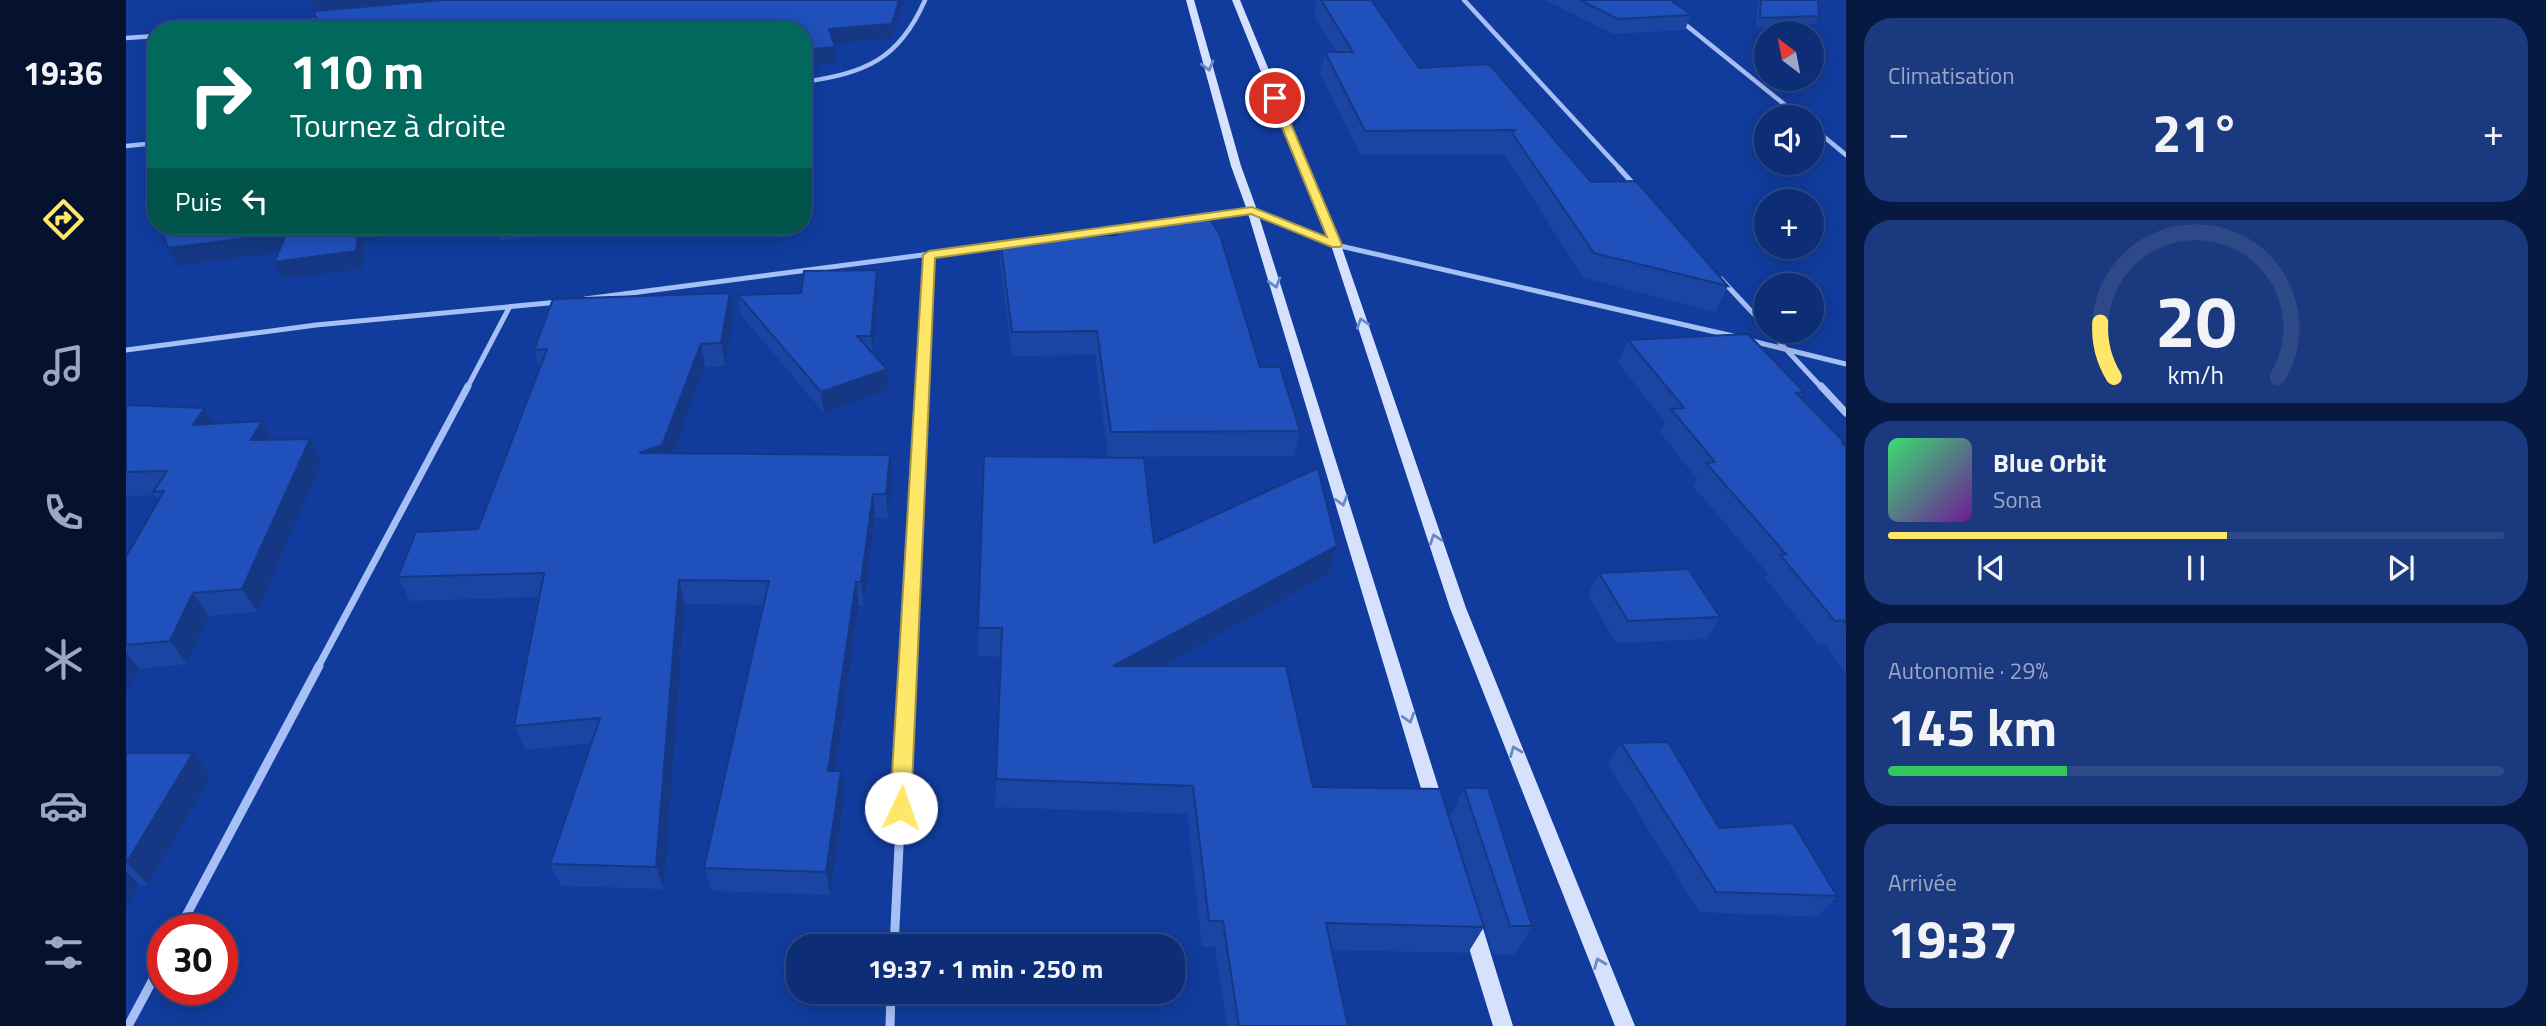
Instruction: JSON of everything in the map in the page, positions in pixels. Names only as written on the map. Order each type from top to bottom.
[{"type":"street","points":[[812,81],[836,78],[883,59],[916,26],[925,0]]},
{"type":"street","points":[[1191,0],[1236,166],[1252,210],[1442,825]]},
{"type":"street","points":[[1236,0],[1336,245],[1458,608],[1625,1026]]},
{"type":"street","points":[[1464,0],[1643,194]]},
{"type":"street","points":[[1676,17],[1785,105]]},
{"type":"street","points":[[320,21],[331,20]]},
{"type":"street","points":[[126,38],[147,37]]},
{"type":"street","points":[[1824,137],[1846,155]]},
{"type":"street","points":[[126,146],[147,144]]},
{"type":"street","points":[[1185,220],[1252,210],[1336,245],[1846,364]]},
{"type":"street","points":[[1050,238],[1131,227]]},
{"type":"street","points":[[577,300],[1010,244]]},
{"type":"street","points":[[895,934],[929,255]]},
{"type":"street","points":[[1719,276],[1754,315]]},
{"type":"street","points":[[126,350],[316,325],[563,301]]},
{"type":"street","points":[[187,914],[509,308]]},
{"type":"street","points":[[1780,343],[1846,413]]},
{"type":"street","points":[[1466,906],[1503,1026]]},
{"type":"street","points":[[128,1026],[147,991]]},
{"type":"street","points":[[890,1026],[891,1004]]},
{"type":"building","points":[[443,0],[899,0],[892,24],[829,29],[835,47],[812,49],[812,21],[317,21],[314,11]]},
{"type":"building","points":[[1321,0],[1371,0],[1419,68],[1489,64],[1591,182],[1636,181],[1728,286],[1594,253],[1512,133],[1515,130],[1365,131],[1325,52],[1353,52]]},
{"type":"building","points":[[1580,0],[1671,0],[1691,15],[1618,19]]},
{"type":"building","points":[[1761,0],[1818,0],[1819,16],[1760,18]]},
{"type":"building","points":[[1208,216],[1220,235],[1260,367],[1280,367],[1300,431],[1111,432],[1097,331],[1012,332],[1000,239],[1117,235],[1114,229]]},
{"type":"building","points":[[164,235],[271,235],[168,248]]},
{"type":"building","points":[[286,235],[358,235],[356,251],[274,262]]},
{"type":"building","points":[[877,270],[871,336],[857,336],[887,369],[821,392],[738,295],[801,293],[804,271]]},
{"type":"building","points":[[730,293],[721,343],[701,344],[662,445],[639,453],[890,455],[886,494],[873,494],[861,582],[856,582],[828,771],[841,771],[826,872],[704,868],[769,581],[679,580],[656,867],[550,864],[600,718],[514,726],[544,573],[398,577],[416,532],[478,529],[547,349],[534,350],[553,299]]},
{"type":"building","points":[[1748,334],[1804,392],[1796,393],[1845,443],[1842,443],[1846,447],[1846,625],[1843,620],[1835,621],[1780,555],[1786,554],[1706,463],[1715,462],[1671,409],[1684,408],[1628,340]]},
{"type":"building","points":[[126,405],[205,408],[193,425],[262,421],[251,440],[310,439],[242,589],[193,593],[170,641],[126,645],[126,557],[164,491],[153,492],[167,471],[126,472]]},
{"type":"building","points":[[984,456],[1144,458],[1154,543],[1318,468],[1337,546],[1113,666],[1286,666],[1313,787],[1440,789],[1484,927],[1326,923],[1348,1026],[1239,1026],[1223,921],[1209,921],[1193,786],[996,779],[1002,628],[978,628]]},
{"type":"building","points":[[1688,569],[1720,617],[1628,621],[1599,573]]},
{"type":"building","points":[[1668,742],[1719,828],[1793,823],[1837,896],[1716,892],[1621,743]]},
{"type":"building","points":[[126,753],[193,753],[127,862],[126,862]]},
{"type":"building","points":[[1464,788],[1488,788],[1532,926],[1510,926]]},
{"type":"route","points":[[901,808],[929,255],[1252,210],[1336,245],[1275,98]]}]
